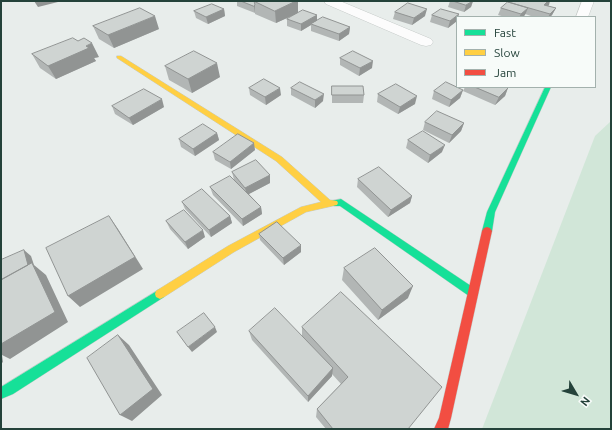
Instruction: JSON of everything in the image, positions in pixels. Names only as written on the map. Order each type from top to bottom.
[{"type":"street","points":[[330,1],[426,42]]},
{"type":"street","points":[[582,16],[588,1]]},
{"type":"street","points":[[119,57],[278,159],[328,204]]},
{"type":"street","points":[[441,429],[445,418],[491,212],[548,88]]},
{"type":"street","points":[[1,393],[231,249],[304,209],[341,202],[472,293]]},
{"type":"green space","points":[[611,121],[611,429],[482,429],[595,136]]},
{"type":"building","points":[[241,1],[254,1],[255,5],[254,6]]},
{"type":"building","points":[[254,1],[296,1],[275,11]]},
{"type":"building","points":[[453,1],[473,1],[466,5]]},
{"type":"building","points":[[548,1],[544,5],[556,8],[550,14],[508,2]]},
{"type":"building","points":[[508,2],[528,8],[521,14],[501,8]]},
{"type":"building","points":[[408,3],[427,9],[414,18],[395,12]]},
{"type":"building","points":[[212,4],[224,9],[206,17],[194,11]]},
{"type":"building","points":[[140,8],[155,16],[108,35],[93,26]]},
{"type":"building","points":[[441,9],[459,14],[450,21],[432,15]]},
{"type":"building","points":[[303,10],[317,15],[301,24],[287,19]]},
{"type":"building","points":[[323,17],[350,27],[339,34],[311,24]]},
{"type":"building","points":[[73,38],[78,41],[84,38],[92,43],[86,46],[89,48],[48,66],[32,54]]},
{"type":"building","points":[[194,51],[217,63],[188,79],[165,66]]},
{"type":"building","points":[[353,51],[373,61],[360,68],[340,58]]},
{"type":"building","points":[[264,79],[280,88],[265,97],[249,88]]},
{"type":"building","points":[[300,82],[324,94],[315,100],[291,88]]},
{"type":"building","points":[[446,82],[463,90],[451,100],[434,91]]},
{"type":"building","points":[[396,84],[417,96],[400,107],[378,94]]},
{"type":"building","points":[[332,86],[363,86],[364,95],[332,95]]},
{"type":"building","points":[[477,88],[508,88],[499,97]]},
{"type":"building","points":[[144,89],[162,99],[129,118],[112,106]]},
{"type":"building","points":[[437,111],[464,123],[452,135],[425,122]]},
{"type":"building","points":[[203,124],[217,133],[193,149],[179,139]]},
{"type":"building","points":[[423,131],[445,145],[430,155],[408,140]]},
{"type":"building","points":[[238,134],[254,143],[230,162],[213,152]]},
{"type":"building","points":[[256,160],[270,175],[245,188],[232,172]]},
{"type":"building","points":[[379,167],[412,196],[391,210],[358,179]]},
{"type":"building","points":[[230,176],[261,207],[242,219],[210,187]]},
{"type":"building","points":[[202,189],[230,216],[209,230],[182,202]]},
{"type":"building","points":[[184,210],[203,230],[185,242],[166,221]]},
{"type":"building","points":[[109,216],[135,257],[68,296],[46,248]]},
{"type":"building","points":[[277,222],[301,245],[283,258],[259,234]]},
{"type":"building","points":[[375,248],[413,286],[382,310],[344,268]]},
{"type":"building","points":[[24,250],[28,265],[1,280],[1,260]]},
{"type":"building","points":[[32,263],[55,312],[1,344],[1,280]]},
{"type":"building","points":[[341,292],[442,387],[408,429],[333,429],[317,409],[348,377],[302,327]]},
{"type":"building","points":[[275,308],[333,368],[308,396],[249,331]]},
{"type":"building","points":[[204,313],[215,327],[188,347],[177,332]]},
{"type":"building","points":[[118,335],[153,389],[120,415],[87,358]]},
{"type":"traffic: fast","points":[[487,231],[491,212],[548,88]]},
{"type":"traffic: fast","points":[[334,203],[341,202],[473,293]]},
{"type":"traffic: fast","points":[[1,393],[9,390],[160,294]]},
{"type":"traffic: slow","points":[[119,57],[279,159],[328,204]]},
{"type":"traffic: slow","points":[[160,294],[231,249],[304,209],[334,203]]},
{"type":"traffic: jam","points":[[441,429],[445,418],[487,231]]}]
